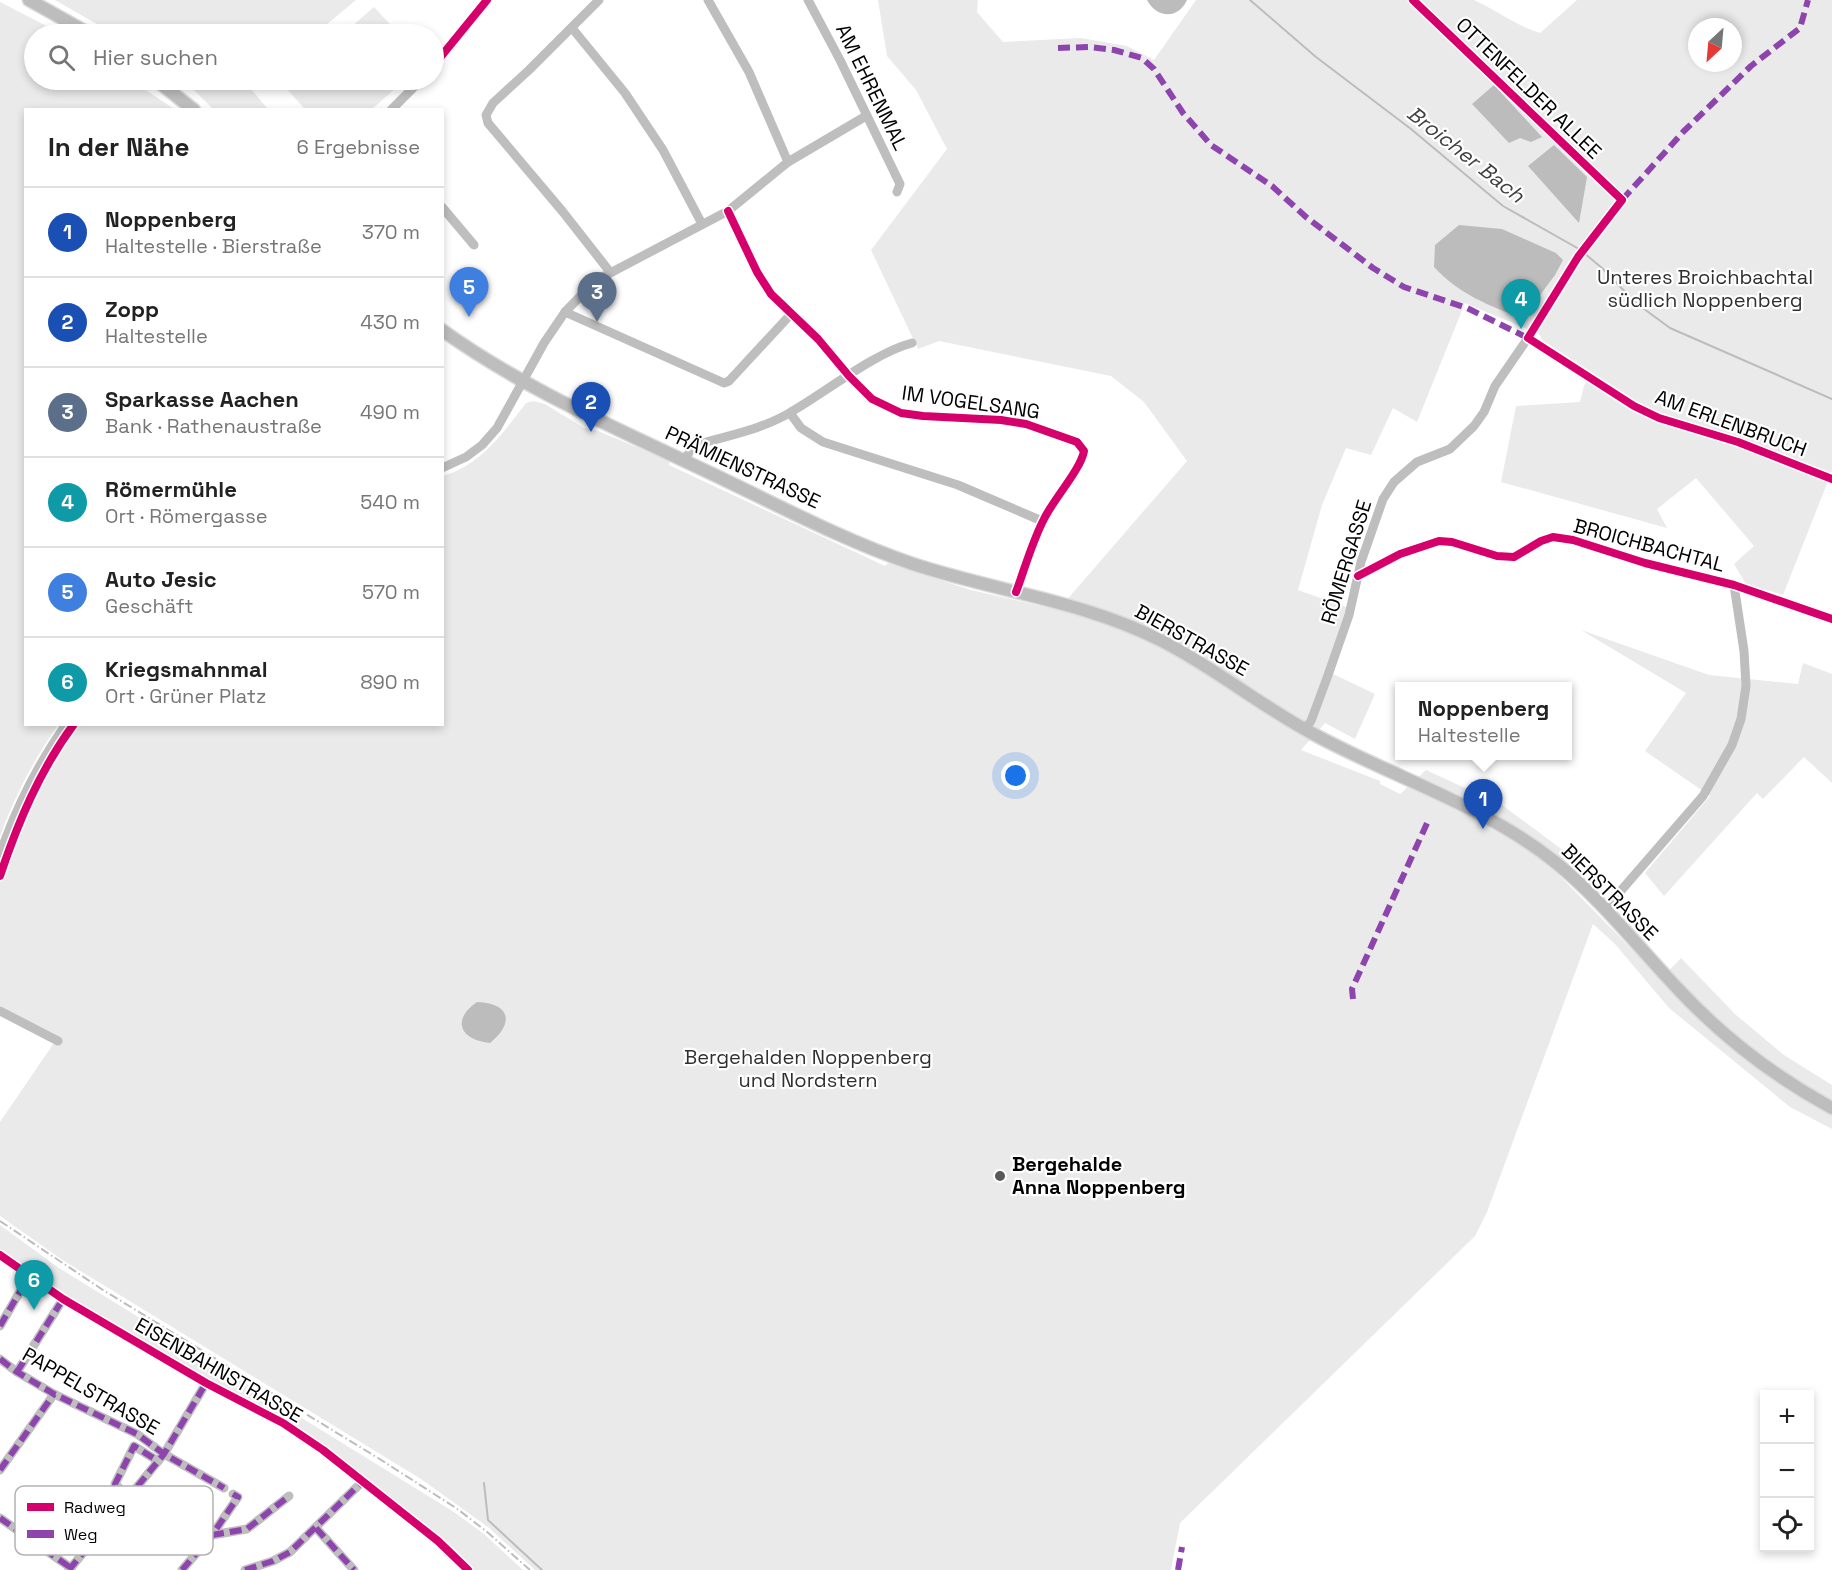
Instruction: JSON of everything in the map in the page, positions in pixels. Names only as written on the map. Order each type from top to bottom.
[{"type":"main road","points":[[29,0],[72,24]]},
{"type":"main road","points":[[169,90],[191,108]]},
{"type":"main road","name":"PRÄMIENSTRASSE","points":[[444,331],[476,354],[563,403],[882,553],[926,568],[1045,599]]},
{"type":"main road","name":"BIERSTRASSE","points":[[1045,599],[1117,621],[1161,640],[1305,729],[1363,759],[1446,796],[1514,833],[1554,861],[1581,884],[1681,993],[1720,1031],[1786,1081],[1832,1108]]},
{"type":"street","points":[[444,52],[487,0]]},
{"type":"street","points":[[599,0],[493,103],[486,115],[488,123],[610,272]]},
{"type":"street","points":[[708,0],[749,72],[788,162]]},
{"type":"street","name":"AM EHRENMAL","points":[[808,0],[900,184],[897,192]]},
{"type":"street","name":"OTTENFELDER ALLEE","points":[[1413,0],[1622,200]]},
{"type":"street","points":[[572,28],[631,103],[663,150],[702,224]]},
{"type":"street","points":[[394,108],[411,90]]},
{"type":"street","points":[[444,467],[466,457],[482,445],[496,428],[565,312],[595,281],[728,211],[788,162],[866,116]]},
{"type":"street","name":"RÖMERGASSE","points":[[1305,729],[1311,721],[1349,615],[1361,562],[1383,499],[1394,482],[1417,462],[1450,449],[1474,426],[1484,412],[1495,386],[1578,257],[1622,200]]},
{"type":"street","points":[[444,209],[474,245]]},
{"type":"street","points":[[728,211],[757,272],[771,294],[818,339],[849,376]]},
{"type":"street","points":[[565,312],[724,383],[729,381],[791,314]]},
{"type":"street","name":"AM ERLENBRUCH","points":[[1528,338],[1634,406],[1659,418],[1738,441],[1832,479]]},
{"type":"street","points":[[684,460],[699,444],[767,424],[790,413],[888,353],[912,343]]},
{"type":"street","name":"IM VOGELSANG","points":[[849,376],[872,399],[901,413],[1026,423],[1077,442],[1084,452],[1082,460],[1062,487],[1042,521]]},
{"type":"street","points":[[790,413],[801,428],[823,442],[958,485],[1042,521],[1016,592]]},
{"type":"street","name":"BROICHBACHTAL","points":[[1358,576],[1400,554],[1439,541],[1452,542],[1497,556],[1514,557],[1541,541],[1554,537],[1573,540],[1645,564],[1734,585],[1832,619]]},
{"type":"street","points":[[1605,909],[1704,796],[1732,745],[1741,719],[1746,686],[1744,651],[1734,585]]},
{"type":"street","points":[[0,854],[27,788],[65,726]]},
{"type":"street","points":[[0,1011],[58,1041]]},
{"type":"street","name":"EISENBAHNSTRASSE","points":[[0,1255],[63,1299],[206,1383],[283,1423],[363,1480],[438,1541],[468,1570]]},
{"type":"street","points":[[0,1326],[29,1276]]},
{"type":"street","points":[[17,1372],[63,1299]]},
{"type":"street","name":"PAPPELSTRASSE","points":[[0,1359],[54,1394],[136,1434],[161,1457]]},
{"type":"street","points":[[138,1486],[161,1457],[206,1383]]},
{"type":"street","points":[[0,1470],[54,1394]]},
{"type":"street","points":[[117,1486],[115,1484],[134,1446],[161,1457],[238,1497],[213,1534]]},
{"type":"street","points":[[245,1570],[273,1561],[291,1552],[363,1480]]},
{"type":"street","points":[[213,1535],[247,1529],[289,1497]]},
{"type":"street","points":[[0,1518],[15,1529]]},
{"type":"street","points":[[316,1528],[354,1570]]},
{"type":"street","points":[[51,1555],[70,1569],[81,1555]]},
{"type":"street","points":[[182,1570],[195,1555]]},
{"type":"green space","points":[[55,0],[356,0],[327,24],[97,24]]},
{"type":"green space","name":"Bergehalden Noppenberg und Nordstern","points":[[878,0],[978,0],[977,12],[1003,42],[1081,38],[1127,46],[1154,60],[1196,0],[1474,0],[1540,33],[1577,0],[1832,0],[1832,471],[1783,595],[1746,584],[1734,564],[1754,546],[1696,478],[1657,509],[1667,528],[1501,482],[1516,406],[1580,402],[1591,372],[1543,341],[1539,334],[1465,303],[1417,422],[1393,408],[1371,455],[1346,448],[1322,505],[1298,590],[1354,610],[1333,674],[1375,694],[1355,739],[1325,723],[1301,750],[1380,781],[1380,784],[1400,794],[1426,770],[1502,805],[1568,854],[1554,870],[1661,979],[1681,958],[1736,1015],[1784,1055],[1832,1085],[1832,1129],[1790,1107],[1669,1008],[1615,944],[1593,924],[1487,1212],[1475,1236],[1180,1523],[1171,1570],[535,1570],[488,1527],[421,1479],[64,1261],[0,1216],[0,1122],[58,1037],[0,1006],[0,864],[21,799],[69,726],[444,726],[444,476],[457,471],[480,456],[500,436],[526,403],[533,401],[545,404],[584,428],[598,431],[670,461],[669,465],[885,566],[888,563],[971,590],[1058,610],[1187,461],[1144,402],[1111,376],[939,341],[918,349],[871,250],[947,149],[916,90],[887,56]]},
{"type":"green space","points":[[0,2],[43,24],[24,24],[24,90],[146,90],[173,108],[24,108],[24,726],[57,726],[25,779],[0,837]]},
{"type":"green space","points":[[374,7],[390,24],[354,24]]},
{"type":"green space","points":[[194,90],[252,90],[267,108],[212,108]]},
{"type":"green space","points":[[288,90],[394,90],[373,108],[304,108]]},
{"type":"green space","points":[[1581,630],[1709,675],[1798,684],[1803,663],[1832,674],[1832,783],[1804,757],[1763,799],[1757,793],[1664,896],[1645,873],[1710,796],[1645,751],[1686,693]]},
{"type":"green space","points":[[0,1225],[59,1268],[454,1512],[484,1534],[523,1570],[472,1570],[348,1463],[311,1437],[65,1296],[0,1250]]},
{"type":"shaded area","points":[[1147,0],[1187,0],[1178,11],[1167,14],[1156,10]]},
{"type":"shaded area","points":[[1494,85],[1542,137],[1531,142],[1520,138],[1509,143],[1472,104]]},
{"type":"shaded area","points":[[1554,145],[1587,177],[1579,223],[1528,166]]},
{"type":"shaded area","points":[[1459,225],[1502,229],[1556,253],[1563,260],[1555,275],[1523,318],[1464,292],[1434,267],[1435,245]]},
{"type":"shaded area","points":[[477,1002],[496,1006],[505,1015],[506,1022],[503,1028],[490,1043],[472,1038],[463,1028],[464,1016]]},
{"type":"waterway","name":"Broicher Bach","points":[[1250,0],[1316,57],[1411,129],[1503,206],[1579,249]]},
{"type":"waterway","name":"Broicher Bach","points":[[1584,253],[1636,303],[1670,328],[1832,399]]},
{"type":"waterway","points":[[484,1483],[488,1520],[542,1570]]},
{"type":"railway","points":[[0,1221],[103,1290],[456,1508],[530,1570]]},
{"type":"marked path","points":[[1622,200],[1684,131],[1751,66],[1800,28],[1808,0]]},
{"type":"marked path","points":[[1058,48],[1089,47],[1114,50],[1142,58],[1154,69],[1183,113],[1211,145],[1272,186],[1306,217],[1373,268],[1404,287],[1467,308],[1528,338]]},
{"type":"marked path","points":[[1353,999],[1352,989],[1428,821]]},
{"type":"marked path","points":[[0,1326],[29,1276]]},
{"type":"marked path","points":[[17,1372],[63,1299]]},
{"type":"marked path","points":[[0,1359],[54,1394],[137,1434],[164,1454],[224,1488]]},
{"type":"marked path","points":[[138,1486],[164,1454],[206,1383]]},
{"type":"marked path","points":[[0,1470],[54,1394]]},
{"type":"marked path","points":[[117,1486],[115,1484],[134,1446],[158,1461]]},
{"type":"marked path","points":[[245,1570],[273,1561],[290,1552],[363,1481]]},
{"type":"marked path","points":[[213,1534],[238,1497],[233,1494]]},
{"type":"marked path","points":[[213,1535],[247,1529],[289,1496]]},
{"type":"marked path","points":[[0,1518],[15,1529]]},
{"type":"marked path","points":[[316,1528],[354,1570]]},
{"type":"marked path","points":[[1178,1570],[1182,1547]]},
{"type":"marked path","points":[[53,1555],[71,1568]]},
{"type":"marked path","points":[[69,1570],[81,1555]]},
{"type":"marked path","points":[[182,1570],[195,1555]]},
{"type":"cycle path","points":[[444,53],[487,0]]},
{"type":"cycle path","points":[[1413,0],[1622,200],[1578,257],[1528,338],[1634,406],[1659,418],[1738,442],[1832,479]]},
{"type":"cycle path","points":[[728,211],[757,272],[771,294],[818,339],[872,399],[901,413],[1026,424],[1077,442],[1084,451],[1078,467],[1048,511],[1032,546],[1016,592]]},
{"type":"cycle path","points":[[1358,576],[1400,554],[1439,541],[1452,542],[1497,556],[1514,557],[1541,541],[1553,537],[1573,540],[1645,563],[1734,585],[1832,619]]},
{"type":"cycle path","points":[[0,876],[14,836],[40,778],[73,726]]},
{"type":"cycle path","points":[[0,1255],[63,1299],[206,1383],[283,1423],[323,1450],[438,1541],[468,1570]]},
{"type":"place","name":"Auto Jesic","points":[[469,317]]},
{"type":"place","name":"Sparkasse Aachen","points":[[597,322]]},
{"type":"place","name":"Römermühle","points":[[1521,329]]},
{"type":"place","name":"Zopp","points":[[591,432]]},
{"type":"place","name":"Noppenberg","points":[[1483,829]]},
{"type":"place","name":"Bergehalde Anna Noppenberg","points":[[1000,1176]]},
{"type":"place","name":"Kriegsmahnmal","points":[[34,1310]]},
{"type":"park label","name":"Unteres Broichbachtal südlich Noppenberg","points":[[1705,288]]}]
